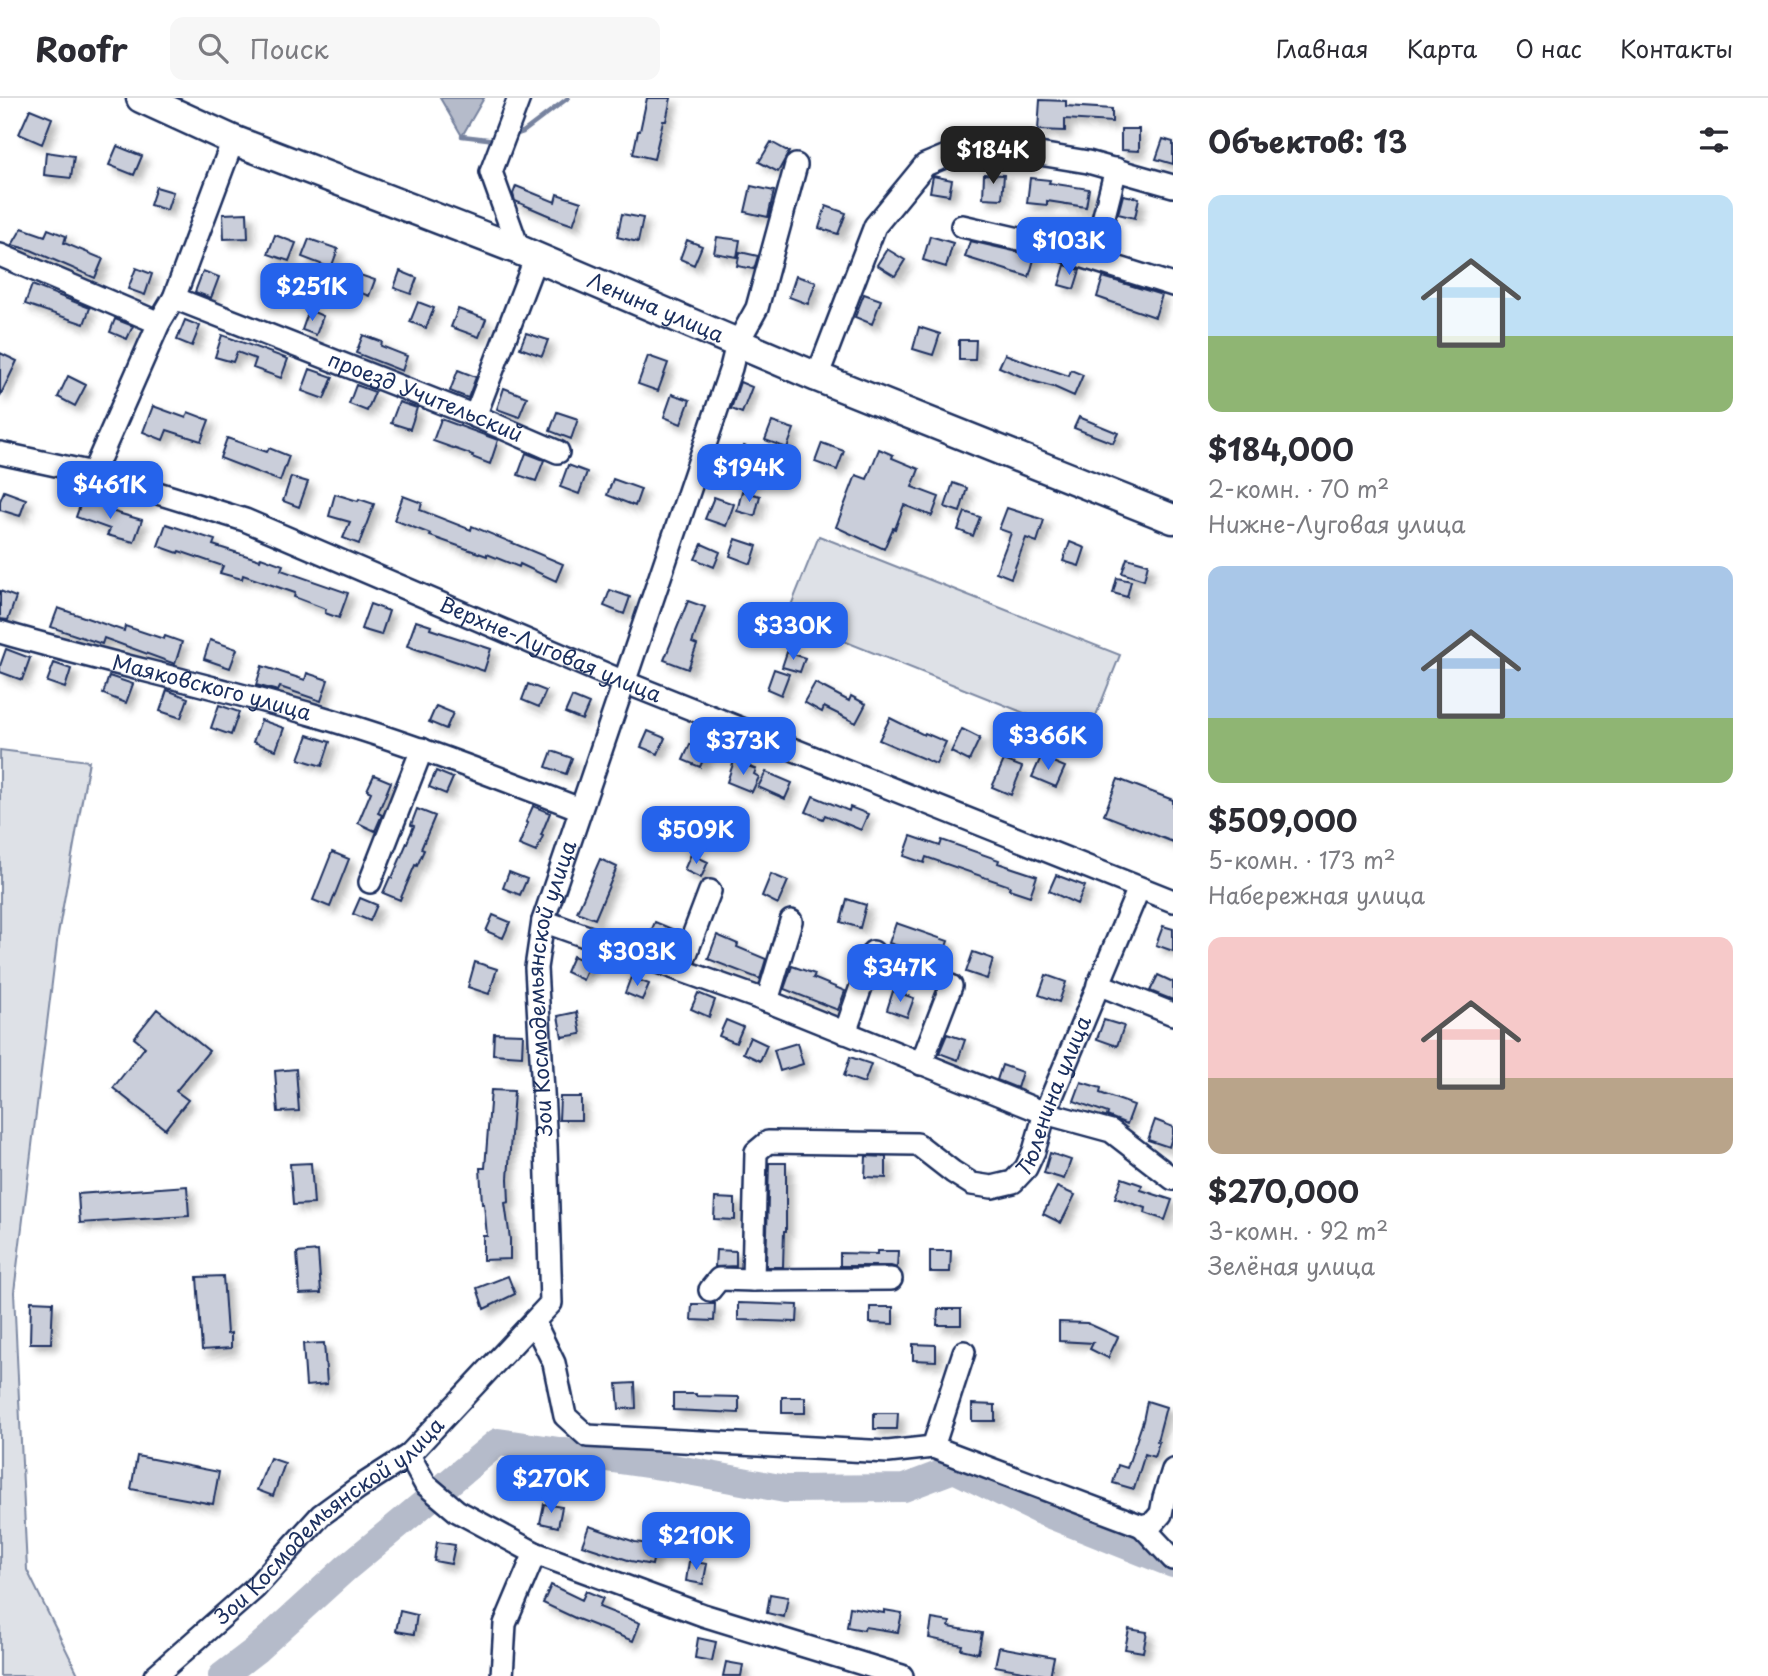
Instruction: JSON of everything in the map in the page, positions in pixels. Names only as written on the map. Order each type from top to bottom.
[{"type":"main road","name":"Ленина улица","points":[[141,98],[233,140],[527,254],[817,377],[1173,519]]},
{"type":"street","points":[[475,416],[527,254],[491,172],[515,107]]},
{"type":"street","points":[[93,472],[159,323],[174,298],[233,140]]},
{"type":"street","points":[[817,377],[875,226],[925,165],[949,155],[987,150],[1015,150],[1088,162],[1173,186]]},
{"type":"street","name":"Зои Космодемьянской улица","points":[[155,1676],[255,1588],[321,1515],[409,1455],[551,1303],[536,968],[543,921],[737,344],[757,308],[796,165]]},
{"type":"street","points":[[1093,259],[1116,169]]},
{"type":"street","points":[[962,226],[1045,245],[1173,285]]},
{"type":"street","points":[[0,255],[159,323]]},
{"type":"street","name":"проезд Учительский","points":[[174,298],[475,416],[558,452]]},
{"type":"street","name":"Верхне-Луговая улица","points":[[0,453],[93,472],[245,520],[624,682],[1173,901]]},
{"type":"street","name":"Маяковского улица","points":[[0,632],[313,715],[422,749],[580,808]]},
{"type":"street","points":[[370,882],[422,749]]},
{"type":"street","name":"Тюленина улица","points":[[754,1280],[756,1152],[768,1142],[917,1144],[972,1184],[992,1187],[1013,1182],[1026,1168],[1034,1151],[1045,1113],[1139,888]]},
{"type":"street","points":[[680,970],[710,891]]},
{"type":"street","points":[[543,921],[767,1001],[1045,1113],[1111,1131],[1173,1179]]},
{"type":"street","points":[[767,1001],[791,921]]},
{"type":"street","points":[[845,1033],[873,952]]},
{"type":"street","points":[[1098,984],[1173,1014]]},
{"type":"street","points":[[921,1064],[951,986]]},
{"type":"street","points":[[710,1290],[719,1279],[891,1279]]},
{"type":"street","points":[[534,1322],[554,1363],[565,1416],[587,1436],[888,1452],[933,1447],[1142,1526],[1172,1557]]},
{"type":"street","points":[[933,1447],[964,1352]]},
{"type":"street","points":[[409,1455],[425,1484],[457,1511],[535,1553],[703,1615],[902,1676]]},
{"type":"street","points":[[1142,1526],[1153,1523],[1161,1514],[1173,1471]]},
{"type":"street","points":[[502,1676],[505,1624],[535,1553]]},
{"type":"shaded area","points":[[819,536],[1120,655],[1087,738],[786,618]]},
{"type":"shaded area","points":[[0,750],[89,761],[58,934],[14,1292],[27,1570],[79,1676],[0,1676]]},
{"type":"water","points":[[440,98],[484,98],[462,136]]},
{"type":"building","points":[[647,98],[671,98],[654,159],[633,154]]},
{"type":"building","points":[[1040,100],[1066,101],[1066,106],[1112,109],[1112,122],[1065,119],[1065,131],[1038,130]]},
{"type":"building","points":[[30,109],[52,118],[42,144],[19,134]]},
{"type":"building","points":[[1121,129],[1139,129],[1139,151],[1121,150]]},
{"type":"building","points":[[1163,139],[1173,142],[1173,164],[1156,159]]},
{"type":"building","points":[[771,142],[789,152],[778,172],[759,162]]},
{"type":"building","points":[[117,146],[142,156],[134,175],[109,165]]},
{"type":"building","points":[[46,152],[74,156],[71,178],[44,175]]},
{"type":"building","points":[[984,174],[1004,175],[1002,199],[983,198]]},
{"type":"building","points":[[933,176],[952,180],[949,195],[930,192]]},
{"type":"building","points":[[1030,178],[1089,189],[1086,207],[1047,201],[1047,205],[1027,203]]},
{"type":"building","points":[[516,186],[555,202],[557,194],[581,202],[573,225],[515,201],[513,194]]},
{"type":"building","points":[[751,186],[774,191],[768,217],[745,212]]},
{"type":"building","points":[[156,187],[173,192],[167,210],[150,205]]},
{"type":"building","points":[[1123,195],[1139,198],[1135,218],[1118,214]]},
{"type":"building","points":[[826,206],[846,213],[838,234],[819,228]]},
{"type":"building","points":[[247,213],[248,238],[224,239],[223,214]]},
{"type":"building","points":[[622,214],[643,218],[638,242],[617,237]]},
{"type":"building","points":[[22,228],[45,236],[48,229],[66,236],[64,243],[103,259],[95,278],[31,250],[12,245]]},
{"type":"building","points":[[275,235],[296,243],[289,261],[268,254]]},
{"type":"building","points":[[930,236],[953,243],[946,267],[923,260]]},
{"type":"building","points":[[717,237],[740,240],[737,257],[714,253]]},
{"type":"building","points":[[309,239],[338,249],[331,268],[302,257]]},
{"type":"building","points":[[687,240],[702,246],[694,265],[680,259]]},
{"type":"building","points":[[970,241],[1035,256],[1029,277],[965,257]]},
{"type":"building","points":[[887,249],[905,260],[895,276],[877,265]]},
{"type":"building","points":[[740,252],[758,256],[754,269],[737,266]]},
{"type":"building","points":[[1065,265],[1080,270],[1074,289],[1059,285]]},
{"type":"building","points":[[136,268],[152,274],[145,295],[128,289]]},
{"type":"building","points":[[203,271],[219,277],[211,298],[195,292]]},
{"type":"building","points":[[400,271],[417,278],[411,294],[394,288]]},
{"type":"building","points":[[354,273],[375,280],[369,296],[348,288]]},
{"type":"building","points":[[796,276],[816,282],[808,304],[789,297]]},
{"type":"building","points":[[1103,277],[1162,295],[1155,317],[1097,297]]},
{"type":"building","points":[[32,285],[90,308],[84,324],[25,304]]},
{"type":"building","points":[[864,294],[881,300],[872,324],[855,317]]},
{"type":"building","points":[[418,302],[434,308],[426,328],[410,322]]},
{"type":"building","points":[[458,309],[486,319],[479,337],[451,327]]},
{"type":"building","points":[[309,310],[323,316],[316,335],[302,330]]},
{"type":"building","points":[[115,319],[133,326],[127,339],[110,332]]},
{"type":"building","points":[[185,320],[200,326],[192,346],[177,340]]},
{"type":"building","points":[[919,327],[940,334],[933,355],[913,349]]},
{"type":"building","points":[[526,333],[548,340],[542,356],[520,348]]},
{"type":"building","points":[[222,335],[288,359],[281,378],[253,368],[256,359],[237,352],[233,362],[215,357]]},
{"type":"building","points":[[363,335],[382,342],[381,346],[407,356],[402,371],[356,353]]},
{"type":"building","points":[[959,340],[976,340],[975,360],[959,360]]},
{"type":"building","points":[[0,353],[17,361],[0,396]]},
{"type":"building","points":[[1005,354],[1069,376],[1071,370],[1083,375],[1074,396],[999,367]]},
{"type":"building","points":[[648,356],[668,363],[658,391],[638,384]]},
{"type":"building","points":[[310,369],[333,377],[324,399],[302,391]]},
{"type":"building","points":[[458,370],[476,377],[468,398],[450,391]]},
{"type":"building","points":[[68,376],[86,385],[75,406],[58,397]]},
{"type":"building","points":[[740,382],[752,387],[742,413],[731,409]]},
{"type":"building","points":[[356,385],[375,392],[367,411],[349,404]]},
{"type":"building","points":[[504,388],[527,397],[519,417],[497,409]]},
{"type":"building","points":[[672,394],[690,400],[681,424],[664,417]]},
{"type":"building","points":[[399,402],[417,408],[410,429],[391,423]]},
{"type":"building","points":[[153,406],[186,418],[188,412],[209,420],[201,441],[167,430],[163,440],[143,432]]},
{"type":"building","points":[[557,412],[578,419],[571,439],[550,431]]},
{"type":"building","points":[[1079,417],[1118,433],[1113,443],[1074,428]]},
{"type":"building","points":[[441,419],[498,440],[490,464],[433,441]]},
{"type":"building","points":[[772,422],[794,429],[787,448],[765,440]]},
{"type":"building","points":[[227,438],[267,452],[269,448],[289,456],[280,481],[220,458]]},
{"type":"building","points":[[822,443],[844,451],[837,470],[815,462]]},
{"type":"building","points":[[744,446],[762,453],[752,482],[733,476]]},
{"type":"building","points":[[879,449],[893,455],[892,458],[919,469],[912,487],[939,497],[932,516],[904,505],[884,549],[836,527],[856,475],[867,479]]},
{"type":"building","points":[[526,453],[544,460],[536,481],[518,475]]},
{"type":"building","points":[[568,465],[587,472],[579,494],[560,487]]},
{"type":"building","points":[[291,477],[308,482],[299,507],[283,501]]},
{"type":"building","points":[[613,479],[641,489],[635,506],[607,495]]},
{"type":"building","points":[[953,483],[967,488],[960,512],[945,507]]},
{"type":"building","points":[[4,491],[26,499],[20,516],[0,510]]},
{"type":"building","points":[[742,491],[760,496],[755,516],[737,511]]},
{"type":"building","points":[[335,494],[374,504],[359,544],[343,538],[350,522],[329,516]]},
{"type":"building","points":[[403,496],[422,503],[420,510],[471,530],[472,526],[563,564],[556,581],[520,564],[519,567],[487,556],[394,520]]},
{"type":"building","points":[[714,497],[734,504],[726,526],[705,519]]},
{"type":"building","points":[[82,500],[142,520],[134,542],[107,535],[110,529],[76,517]]},
{"type":"building","points":[[1007,508],[1044,520],[1037,542],[1026,538],[1011,578],[996,572],[1011,533],[999,529]]},
{"type":"building","points":[[965,512],[980,517],[973,536],[958,530]]},
{"type":"building","points":[[166,524],[215,540],[213,545],[283,565],[281,570],[348,593],[339,618],[325,613],[326,609],[294,597],[295,593],[243,575],[242,579],[220,573],[223,566],[158,546]]},
{"type":"building","points":[[736,539],[757,546],[751,564],[730,556]]},
{"type":"building","points":[[1070,542],[1085,548],[1079,566],[1063,561]]},
{"type":"building","points":[[702,544],[720,552],[714,567],[695,559]]},
{"type":"building","points":[[1127,558],[1148,564],[1144,580],[1122,573]]},
{"type":"building","points":[[1117,578],[1131,581],[1127,597],[1113,593]]},
{"type":"building","points":[[610,590],[630,597],[624,614],[604,606]]},
{"type":"building","points":[[0,591],[16,597],[8,620],[0,619]]},
{"type":"building","points":[[688,601],[705,607],[692,643],[697,645],[688,669],[664,660]]},
{"type":"building","points":[[370,604],[389,611],[381,635],[361,629]]},
{"type":"building","points":[[58,608],[124,631],[125,626],[182,642],[175,664],[104,638],[102,644],[51,627]]},
{"type":"building","points":[[416,621],[431,626],[430,629],[491,649],[484,671],[407,646]]},
{"type":"building","points":[[210,640],[237,649],[230,668],[204,659]]},
{"type":"building","points":[[6,649],[30,658],[22,680],[0,672]]},
{"type":"building","points":[[787,652],[805,658],[800,672],[782,667]]},
{"type":"building","points":[[54,663],[71,669],[65,688],[47,682]]},
{"type":"building","points":[[262,666],[305,680],[307,673],[328,680],[321,701],[280,687],[278,691],[256,685]]},
{"type":"building","points":[[774,669],[789,674],[781,695],[767,689]]},
{"type":"building","points":[[109,676],[133,684],[126,703],[103,694]]},
{"type":"building","points":[[815,683],[849,701],[851,696],[866,704],[856,723],[824,707],[822,712],[804,702]]},
{"type":"building","points":[[528,684],[546,691],[539,707],[522,700]]},
{"type":"building","points":[[167,690],[188,698],[181,718],[160,711]]},
{"type":"building","points":[[572,697],[589,704],[582,720],[565,713]]},
{"type":"building","points":[[219,705],[239,712],[231,735],[211,728]]},
{"type":"building","points":[[436,706],[453,713],[446,729],[429,722]]},
{"type":"building","points":[[890,718],[924,735],[925,733],[946,742],[936,764],[879,740]]},
{"type":"building","points":[[261,720],[284,728],[276,750],[253,742]]},
{"type":"building","points":[[962,729],[980,738],[969,761],[951,752]]},
{"type":"building","points":[[648,731],[665,738],[658,754],[641,747]]},
{"type":"building","points":[[308,735],[330,742],[322,766],[299,759]]},
{"type":"building","points":[[690,744],[707,751],[700,767],[683,760]]},
{"type":"building","points":[[552,751],[572,758],[566,774],[546,767]]},
{"type":"building","points":[[1041,757],[1065,767],[1056,787],[1032,777]]},
{"type":"building","points":[[1004,760],[1022,767],[1011,795],[992,787]]},
{"type":"building","points":[[734,761],[756,769],[754,774],[759,777],[752,792],[727,782]]},
{"type":"building","points":[[436,771],[453,778],[446,794],[429,787]]},
{"type":"building","points":[[766,772],[792,783],[785,799],[758,787]]},
{"type":"building","points":[[374,775],[391,782],[378,813],[382,815],[375,831],[358,823],[371,792],[367,790]]},
{"type":"building","points":[[1118,779],[1173,800],[1173,842],[1104,815]]},
{"type":"building","points":[[813,796],[849,811],[850,807],[868,814],[861,830],[825,815],[823,819],[806,812]]},
{"type":"building","points":[[533,806],[550,813],[536,852],[519,845]]},
{"type":"building","points":[[417,809],[435,816],[421,849],[424,850],[400,900],[383,893],[414,826],[411,825]]},
{"type":"building","points":[[911,836],[940,846],[942,840],[1037,876],[1030,896],[1009,889],[1010,886],[926,857],[924,863],[904,856]]},
{"type":"building","points":[[332,852],[349,859],[330,907],[313,900]]},
{"type":"building","points":[[691,854],[708,862],[701,878],[684,870]]},
{"type":"building","points":[[600,859],[617,867],[595,919],[577,912]]},
{"type":"building","points":[[509,872],[527,879],[520,895],[503,888]]},
{"type":"building","points":[[771,874],[788,881],[778,904],[762,896]]},
{"type":"building","points":[[1056,875],[1085,886],[1077,904],[1049,891]]},
{"type":"building","points":[[360,898],[377,905],[370,921],[353,914]]},
{"type":"building","points":[[847,899],[866,905],[860,928],[841,922]]},
{"type":"building","points":[[493,915],[510,922],[503,938],[486,931]]},
{"type":"building","points":[[655,922],[672,929],[665,945],[648,938]]},
{"type":"building","points":[[896,923],[948,941],[941,960],[889,943]]},
{"type":"building","points":[[1163,926],[1173,929],[1173,951],[1156,945]]},
{"type":"building","points":[[717,935],[766,959],[760,979],[708,959]]},
{"type":"building","points":[[973,952],[993,959],[987,979],[966,972]]},
{"type":"building","points":[[573,956],[590,963],[583,980],[566,972]]},
{"type":"building","points":[[475,962],[497,969],[489,994],[468,987]]},
{"type":"building","points":[[792,966],[815,974],[813,978],[845,991],[838,1010],[784,989]]},
{"type":"building","points":[[1046,975],[1066,982],[1059,1002],[1039,995]]},
{"type":"building","points":[[1158,975],[1173,982],[1173,1000],[1150,991]]},
{"type":"building","points":[[631,977],[649,984],[642,1000],[625,993]]},
{"type":"building","points":[[893,991],[914,998],[907,1017],[887,1010]]},
{"type":"building","points":[[698,993],[715,1000],[709,1017],[691,1009]]},
{"type":"building","points":[[157,1009],[209,1051],[176,1091],[188,1100],[165,1129],[113,1088],[145,1047],[134,1038]]},
{"type":"building","points":[[577,1012],[581,1034],[562,1037],[558,1016]]},
{"type":"building","points":[[726,1020],[743,1027],[736,1043],[719,1036]]},
{"type":"building","points":[[1104,1020],[1124,1026],[1117,1046],[1097,1039]]},
{"type":"building","points":[[494,1033],[523,1034],[522,1056],[493,1054]]},
{"type":"building","points":[[947,1034],[965,1040],[958,1060],[939,1053]]},
{"type":"building","points":[[750,1037],[767,1045],[760,1061],[743,1053]]},
{"type":"building","points":[[797,1043],[803,1064],[780,1071],[774,1050]]},
{"type":"building","points":[[850,1057],[871,1064],[864,1083],[844,1076]]},
{"type":"building","points":[[1002,1065],[1022,1072],[1017,1088],[997,1080]]},
{"type":"building","points":[[296,1069],[299,1111],[278,1112],[275,1071]]},
{"type":"building","points":[[1081,1082],[1101,1088],[1100,1093],[1134,1105],[1127,1124],[1107,1116],[1108,1113],[1074,1101]]},
{"type":"building","points":[[491,1090],[514,1091],[509,1202],[505,1203],[510,1259],[483,1260],[483,1236],[487,1236],[480,1168],[485,1168]]},
{"type":"building","points":[[560,1097],[581,1097],[581,1120],[559,1120]]},
{"type":"building","points":[[1155,1120],[1173,1127],[1169,1147],[1148,1140]]},
{"type":"building","points":[[1050,1153],[1071,1160],[1064,1179],[1044,1173]]},
{"type":"building","points":[[866,1156],[886,1157],[886,1178],[865,1177]]},
{"type":"building","points":[[311,1163],[314,1204],[293,1205],[290,1164]]},
{"type":"building","points":[[769,1163],[786,1163],[783,1267],[766,1267]]},
{"type":"building","points":[[1122,1178],[1142,1185],[1141,1190],[1172,1200],[1165,1220],[1145,1213],[1146,1208],[1115,1198]]},
{"type":"building","points":[[187,1186],[189,1216],[80,1223],[78,1194]]},
{"type":"building","points":[[1057,1187],[1075,1195],[1061,1223],[1043,1214]]},
{"type":"building","points":[[715,1198],[735,1199],[735,1220],[714,1219]]},
{"type":"building","points":[[716,1250],[736,1251],[736,1266],[715,1267]]},
{"type":"building","points":[[318,1251],[321,1293],[300,1294],[297,1253]]},
{"type":"building","points":[[877,1251],[898,1251],[897,1268],[840,1266],[840,1253],[877,1254]]},
{"type":"building","points":[[930,1251],[951,1251],[950,1272],[930,1272]]},
{"type":"building","points":[[223,1276],[227,1334],[231,1333],[231,1348],[202,1350],[197,1277]]},
{"type":"building","points":[[508,1276],[515,1294],[484,1309],[477,1288]]},
{"type":"building","points":[[31,1301],[53,1302],[51,1343],[30,1343]]},
{"type":"building","points":[[738,1303],[798,1305],[797,1322],[738,1320]]},
{"type":"building","points":[[692,1304],[715,1304],[714,1321],[691,1320]]},
{"type":"building","points":[[870,1307],[893,1307],[893,1324],[870,1323]]},
{"type":"building","points":[[938,1309],[961,1309],[961,1325],[937,1325]]},
{"type":"building","points":[[1059,1322],[1087,1323],[1118,1337],[1108,1358],[1090,1349],[1093,1343],[1059,1341]]},
{"type":"building","points":[[324,1343],[327,1384],[306,1386],[303,1344]]},
{"type":"building","points":[[913,1344],[936,1345],[936,1361],[913,1360]]},
{"type":"building","points":[[635,1383],[636,1408],[619,1409],[617,1384]]},
{"type":"building","points":[[673,1394],[739,1397],[739,1413],[673,1410]]},
{"type":"building","points":[[782,1397],[805,1397],[805,1413],[782,1413]]},
{"type":"building","points":[[1147,1401],[1166,1407],[1154,1457],[1145,1454],[1134,1489],[1113,1483],[1118,1465],[1127,1468]]},
{"type":"building","points":[[972,1404],[995,1405],[995,1421],[972,1421]]},
{"type":"building","points":[[874,1413],[898,1413],[897,1429],[874,1429]]},
{"type":"building","points":[[137,1456],[219,1472],[213,1504],[131,1489]]},
{"type":"building","points":[[270,1458],[285,1463],[273,1496],[257,1490]]},
{"type":"building","points":[[544,1504],[562,1507],[558,1527],[540,1523]]},
{"type":"building","points":[[589,1526],[635,1542],[656,1545],[652,1565],[582,1545]]},
{"type":"building","points":[[437,1542],[455,1545],[451,1564],[434,1561]]},
{"type":"building","points":[[689,1561],[707,1564],[703,1584],[686,1581]]},
{"type":"building","points":[[551,1585],[582,1600],[586,1591],[603,1598],[599,1607],[640,1623],[633,1641],[543,1603]]},
{"type":"building","points":[[770,1594],[788,1597],[784,1617],[767,1613]]},
{"type":"building","points":[[850,1607],[902,1613],[898,1632],[847,1627]]},
{"type":"building","points":[[400,1611],[417,1615],[414,1634],[396,1631]]},
{"type":"building","points":[[932,1619],[950,1622],[949,1627],[982,1633],[978,1653],[961,1649],[962,1645],[929,1638]]},
{"type":"building","points":[[1129,1629],[1147,1632],[1143,1652],[1125,1649]]},
{"type":"building","points":[[698,1638],[716,1642],[712,1661],[695,1658]]},
{"type":"building","points":[[999,1647],[1054,1657],[1050,1676],[995,1666]]},
{"type":"building","points":[[726,1662],[743,1665],[741,1676],[723,1676]]},
{"type":"waterway","points":[[511,136],[523,132],[568,98]]},
{"type":"waterway","points":[[462,136],[496,140]]},
{"type":"waterway","points":[[222,1676],[256,1650],[346,1568],[498,1442],[667,1467],[785,1489],[904,1488],[954,1469],[1038,1510],[1173,1564]]}]
